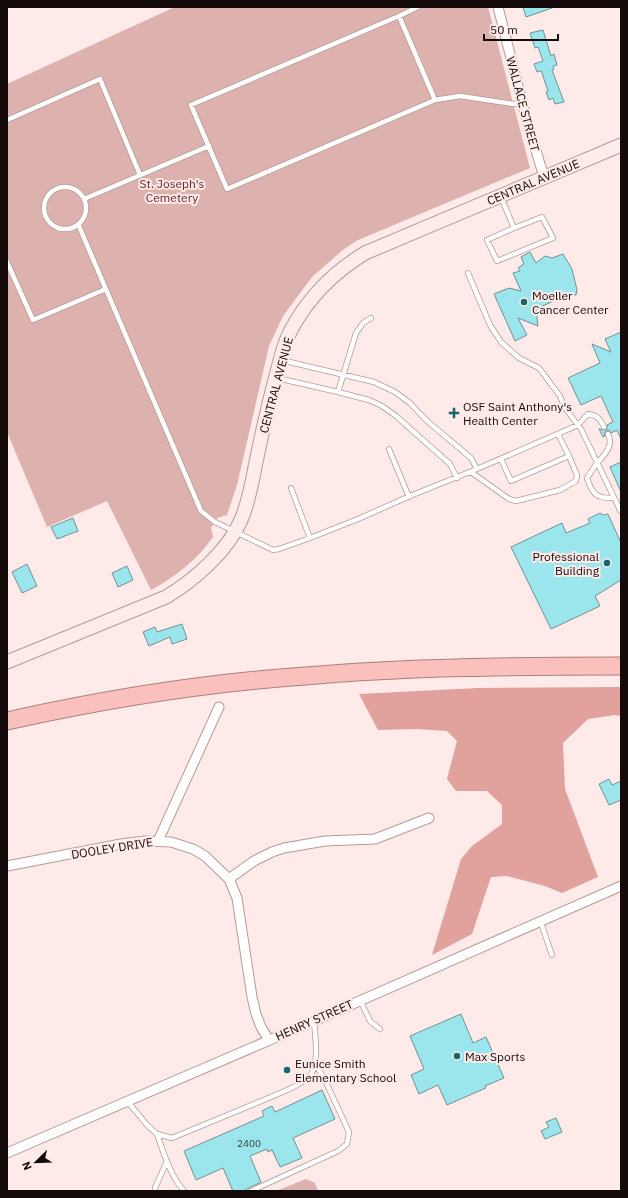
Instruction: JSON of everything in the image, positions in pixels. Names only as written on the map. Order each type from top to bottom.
[{"type":"highway","points":[[7,721],[147,694],[291,677],[422,669],[512,666],[621,666]]},
{"type":"street","name":"WALLACE STREET","points":[[498,7],[522,103],[544,177]]},
{"type":"street","name":"CENTRAL AVENUE","points":[[7,662],[172,593],[187,584],[220,552],[240,522],[247,502],[275,378],[290,331],[300,314],[319,290],[334,275],[366,253],[621,145]]},
{"type":"street","points":[[158,841],[219,707]]},
{"type":"street","points":[[229,879],[254,861],[284,848],[325,842],[375,839],[429,818]]},
{"type":"street","name":"DOOLEY DRIVE","points":[[7,866],[145,840],[171,842],[193,849],[205,856],[229,879],[237,898],[252,997],[261,1027],[270,1040]]},
{"type":"street","name":"HENRY STREET","points":[[7,1153],[270,1040],[540,920],[621,886]]},
{"type":"lane","points":[[418,7],[191,104],[227,189],[435,100],[460,96],[513,104],[522,103]]},
{"type":"lane","points":[[399,16],[435,100]]},
{"type":"lane","points":[[7,120],[100,79],[140,175]]},
{"type":"lane","points":[[84,199],[209,146]]},
{"type":"lane","points":[[61,187],[75,189],[84,199],[86,213],[83,219],[72,228],[58,228],[52,225],[48,220],[44,206],[49,194],[55,190],[61,187]]},
{"type":"lane","points":[[500,196],[514,228]]},
{"type":"lane","points":[[542,217],[553,238],[496,261],[487,240],[514,228],[542,217]]},
{"type":"lane","points":[[78,224],[201,511],[215,522],[273,550],[310,538],[471,472],[578,425],[588,414],[596,415],[602,421],[604,427]]},
{"type":"lane","points":[[7,262],[33,320],[106,289]]},
{"type":"lane","points":[[468,273],[490,325],[501,342],[519,358],[539,368],[560,396],[565,408],[578,425],[621,512]]},
{"type":"lane","points":[[338,392],[356,333],[363,323],[371,318]]},
{"type":"lane","points":[[280,360],[374,382],[394,392],[410,403],[426,420],[471,458],[477,469]]},
{"type":"lane","points":[[275,378],[369,400],[382,406],[396,416],[450,464],[457,478]]},
{"type":"lane","points":[[471,472],[509,498],[516,501],[560,490],[576,481],[577,475],[558,434]]},
{"type":"lane","points":[[587,478],[597,463],[605,455],[610,444],[608,434]]},
{"type":"lane","points":[[389,449],[409,497]]},
{"type":"lane","points":[[501,459],[511,481],[569,456]]},
{"type":"lane","points":[[577,475],[587,478]]},
{"type":"lane","points":[[587,478],[590,488],[595,494],[605,499],[614,498]]},
{"type":"lane","points":[[291,488],[310,538]]},
{"type":"lane","points":[[540,920],[552,955]]},
{"type":"lane","points":[[360,1000],[370,1021],[380,1029]]},
{"type":"lane","points":[[126,1101],[157,1134],[172,1138],[288,1089],[309,1077],[315,1064],[314,1020]]},
{"type":"lane","points":[[251,1191],[338,1151],[347,1144],[349,1132],[324,1078],[315,1064]]},
{"type":"lane","points":[[157,1134],[175,1181],[184,1191]]},
{"type":"lane","points":[[155,1191],[167,1161]]},
{"type":"green space","name":"St. Joseph's Cemetery","points":[[175,7],[488,7],[530,168],[358,240],[344,249],[312,277],[283,316],[269,346],[237,485],[227,515],[217,518],[211,528],[213,537],[193,560],[177,574],[151,590],[107,501],[47,527],[7,432],[7,84]]},
{"type":"green space","points":[[306,1179],[315,1183],[318,1191],[276,1191]]},
{"type":"shaded area","points":[[621,687],[621,716],[615,715],[588,719],[563,743],[565,789],[598,877],[562,893],[545,886],[507,876],[491,877],[472,934],[432,955],[461,859],[472,846],[502,824],[502,805],[487,791],[456,791],[447,779],[457,741],[447,731],[417,729],[378,730],[359,694],[478,688]]},
{"type":"building","points":[[523,7],[551,7],[552,8],[526,17]]},
{"type":"building","points":[[543,30],[551,56],[554,54],[557,65],[553,66],[554,69],[552,70],[564,102],[555,104],[553,98],[549,100],[546,92],[548,91],[542,73],[541,71],[537,72],[534,64],[543,61],[538,47],[535,48],[530,33]]},
{"type":"building","name":"Moeller Cancer Center","points":[[530,252],[536,263],[545,256],[552,258],[563,254],[572,269],[577,290],[576,295],[567,295],[536,309],[538,326],[518,318],[527,335],[515,341],[494,294],[509,288],[521,291],[513,273],[520,271],[518,268],[524,264],[521,257]]},
{"type":"building","points":[[621,332],[621,439],[617,430],[611,433],[609,430],[606,431],[604,433],[605,436],[603,437],[599,429],[607,429],[607,425],[613,422],[601,396],[581,405],[568,378],[600,363],[592,344],[611,352],[605,339]]},
{"type":"building","points":[[621,462],[621,492],[610,467]]},
{"type":"building","points":[[600,513],[603,515],[608,514],[621,543],[621,580],[595,596],[600,606],[551,629],[511,547],[562,523],[566,533],[590,523],[588,519]]},
{"type":"building","points":[[73,518],[78,531],[57,539],[51,527]]},
{"type":"building","points":[[27,564],[37,586],[22,593],[12,572]]},
{"type":"building","points":[[127,566],[133,580],[118,587],[112,573]]},
{"type":"building","points":[[182,624],[187,639],[172,644],[170,637],[149,646],[143,632],[155,627],[157,632]]},
{"type":"building","points":[[609,779],[612,785],[621,781],[621,800],[609,805],[599,784]]},
{"type":"building","name":"Max Sports","points":[[461,1014],[473,1043],[486,1037],[504,1078],[485,1086],[486,1088],[447,1105],[438,1085],[419,1094],[411,1075],[424,1069],[410,1036]]},
{"type":"building","points":[[322,1090],[335,1119],[293,1138],[302,1158],[280,1167],[272,1150],[268,1152],[267,1149],[250,1156],[261,1182],[243,1191],[233,1191],[223,1168],[196,1180],[184,1151],[264,1116],[262,1111],[272,1106],[275,1112]]},
{"type":"building","points":[[556,1118],[562,1132],[545,1139],[541,1131],[549,1127],[546,1122]]},
{"type":"place","name":"Moeller Cancer Center","points":[[524,302]]},
{"type":"place","name":"OSF Saint Anthony's Health Center","points":[[454,413]]},
{"type":"place","name":"Professional Building","points":[[607,563]]},
{"type":"place","name":"Max Sports","points":[[457,1056]]},
{"type":"place","name":"Eunice Smith Elementary School","points":[[287,1070]]}]
